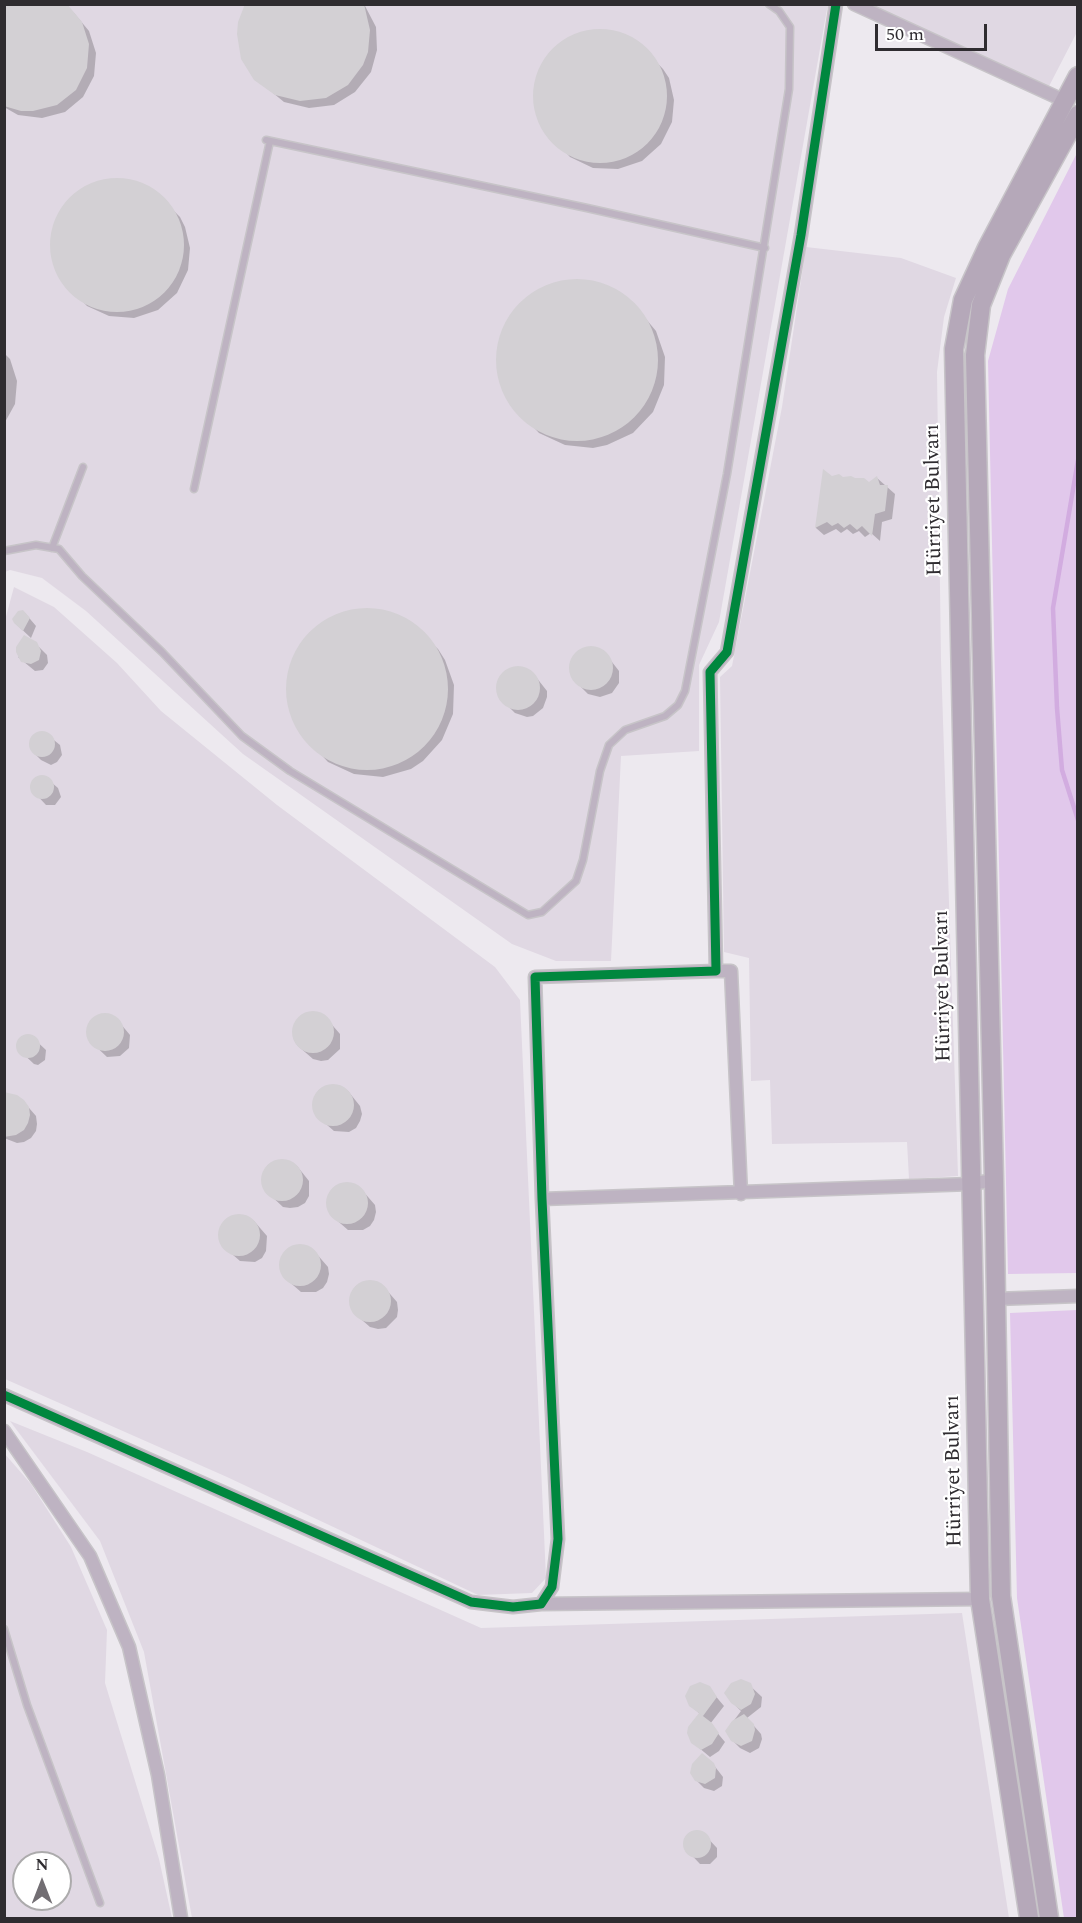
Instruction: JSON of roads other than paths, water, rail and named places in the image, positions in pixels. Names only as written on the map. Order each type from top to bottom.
[{"type":"main road","name":"Hürriyet Bulvarı","points":[[1029,1918],[980,1599],[954,349],[963,300],[987,248],[1071,104],[1077,76]]},
{"type":"main road","name":"Hürriyet Bulvarı","points":[[1049,1918],[1001,1596],[975,355],[981,305],[1001,255],[1077,115]]},
{"type":"street","points":[[716,971],[710,672],[727,652],[801,235],[836,4]]},
{"type":"street","points":[[854,4],[1071,104]]},
{"type":"street","points":[[541,1604],[552,1587],[558,1539],[542,1199],[535,977],[732,971],[741,1194]]},
{"type":"street","points":[[542,1199],[741,1194],[971,1184],[994,1180]]},
{"type":"street","points":[[996,1299],[1077,1296]]},
{"type":"street","points":[[4,1395],[471,1602],[513,1607],[541,1604],[980,1599]]},
{"type":"street","points":[[4,1431],[90,1556],[129,1647],[158,1775],[181,1918]]},
{"type":"lane","points":[[4,551],[36,545],[59,549],[82,576],[162,652],[242,736],[290,771],[528,915],[542,912],[576,881],[583,860],[600,771],[609,745],[625,730],[664,716],[678,705],[685,691],[728,474],[789,89],[790,27],[779,11],[769,4]]},
{"type":"lane","points":[[194,489],[268,140],[765,248]]},
{"type":"lane","points":[[52,548],[83,467]]},
{"type":"lane","points":[[4,1629],[27,1705],[100,1902]]},
{"type":"waterway","points":[[1078,460],[1053,608],[1062,770],[1078,820]]}]
